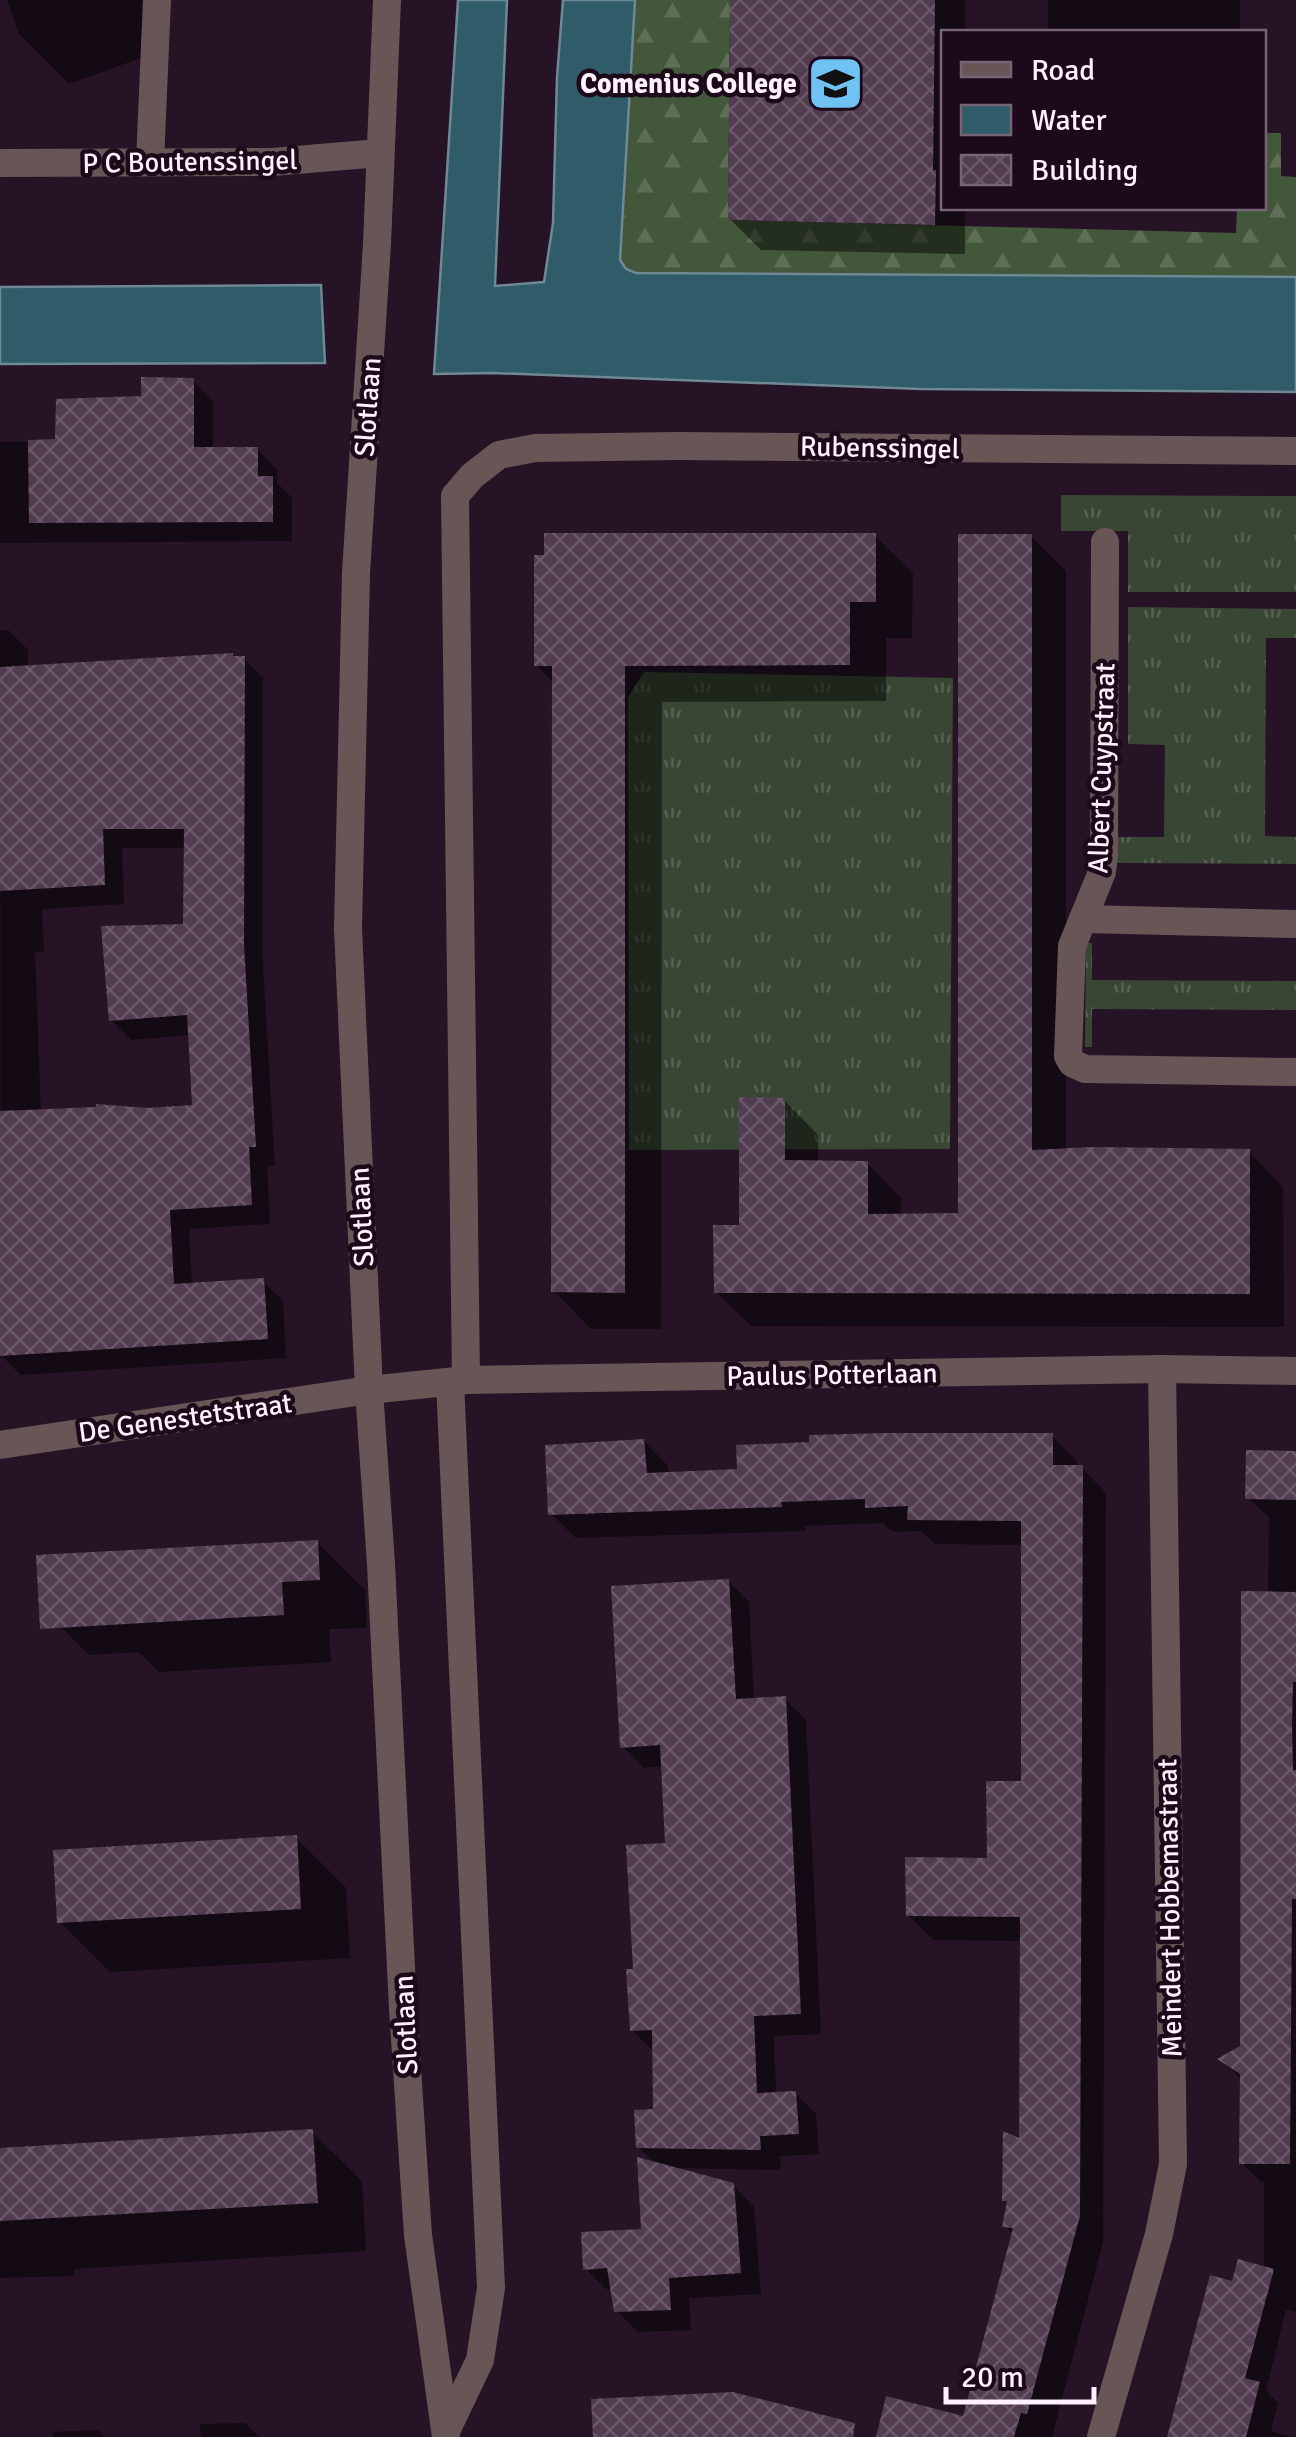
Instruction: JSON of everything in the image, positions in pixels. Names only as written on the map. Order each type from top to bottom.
[{"type":"street","points":[[150,162],[157,0]]},
{"type":"street","name":"Slotlaan","points":[[387,0],[377,244],[356,573],[348,928],[403,2008],[418,2235],[446,2434]]},
{"type":"street","name":"P C Boutenssingel","points":[[0,163],[272,162],[380,153]]},
{"type":"street","name":"Rubenssingel","points":[[472,476],[499,455],[536,448],[1296,451]]},
{"type":"street","name":"Slotlaan","points":[[446,2434],[480,2360],[491,2288],[458,1381],[455,496],[472,476]]},
{"type":"street","name":"Albert Cuypstraat","points":[[1105,542],[1104,855],[1102,872],[1072,946],[1068,1056],[1084,1070],[1296,1072]]},
{"type":"street","points":[[1083,919],[1296,924]]},
{"type":"street","name":"Paulus Potterlaan","points":[[369,1390],[458,1381],[1162,1369],[1296,1371]]},
{"type":"street","name":"Meindert Hobbemastraat","points":[[1101,2437],[1159,2234],[1173,2164],[1162,1369]]},
{"type":"street","name":"De Genestetstraat","points":[[0,1445],[369,1390]]},
{"type":"green space","points":[[635,0],[730,0],[728,220],[1236,233],[1237,210],[1266,210],[1266,133],[1281,133],[1281,176],[1296,177],[1296,277],[635,273],[625,269],[620,260]]},
{"type":"green space","points":[[1061,495],[1296,496],[1296,592],[1128,592],[1128,531],[1061,531]]},
{"type":"green space","points":[[1128,607],[1296,609],[1296,638],[1266,638],[1265,836],[1296,837],[1296,864],[1117,863],[1117,837],[1164,837],[1165,745],[1128,744]]},
{"type":"green space","points":[[644,672],[953,678],[950,1149],[629,1150],[628,697]]},
{"type":"green space","points":[[1086,943],[1092,943],[1092,980],[1296,981],[1296,1010],[1092,1009],[1092,1047],[1085,1047]]},
{"type":"water","points":[[458,0],[507,0],[495,286],[544,282],[553,223],[563,0],[635,0],[620,260],[626,269],[636,273],[1296,277],[1296,392],[921,389],[434,374]]},
{"type":"water","points":[[321,285],[325,363],[0,364],[0,287]]},
{"type":"building","name":"Comenius College","points":[[730,0],[935,0],[935,225],[728,220]]},
{"type":"building","points":[[141,377],[194,378],[194,447],[258,447],[258,476],[273,476],[273,522],[29,523],[28,440],[55,439],[56,399],[141,396]]},
{"type":"building","points":[[544,533],[876,533],[876,602],[850,602],[850,665],[625,666],[625,1293],[551,1292],[552,666],[534,666],[534,555],[544,555]]},
{"type":"building","points":[[958,534],[1032,534],[1032,1150],[1250,1149],[1250,1294],[714,1293],[713,1225],[739,1225],[739,1097],[785,1098],[785,1160],[868,1161],[868,1214],[958,1213]]},
{"type":"building","points":[[233,653],[245,656],[244,945],[256,1147],[249,1147],[252,1205],[170,1210],[174,1284],[264,1278],[268,1339],[0,1356],[0,1111],[96,1104],[148,1108],[192,1105],[187,1015],[109,1021],[101,926],[183,924],[184,829],[103,829],[105,885],[0,891],[0,667]]},
{"type":"building","points":[[1053,1433],[1053,1465],[1083,1465],[1080,2216],[1027,2414],[1021,2413],[1014,2437],[876,2437],[886,2396],[963,2416],[1013,2228],[1002,2227],[1007,2201],[1002,2201],[1003,2131],[1019,2138],[1020,1917],[906,1916],[905,1857],[987,1858],[986,1781],[1021,1781],[1021,1521],[907,1520],[908,1506],[865,1508],[865,1499],[781,1502],[782,1507],[548,1515],[545,1445],[644,1439],[647,1473],[737,1469],[736,1445],[809,1442],[809,1435]]},
{"type":"building","points":[[1246,1450],[1296,1451],[1296,1500],[1245,1499]]},
{"type":"building","points":[[318,1540],[320,1580],[282,1582],[284,1615],[40,1629],[36,1555]]},
{"type":"building","points":[[729,1579],[736,1699],[786,1696],[801,2014],[754,2016],[757,2093],[796,2091],[799,2134],[760,2136],[761,2150],[636,2148],[634,2110],[653,2109],[652,2030],[630,2031],[626,1969],[633,1969],[626,1845],[665,1843],[660,1745],[620,1748],[611,1586]]},
{"type":"building","points":[[1241,1591],[1296,1592],[1292,1725],[1296,1899],[1292,1899],[1290,2164],[1239,2164],[1240,2074],[1217,2059],[1240,2046]]},
{"type":"building","points":[[297,1835],[301,1909],[57,1923],[53,1850]]},
{"type":"building","points":[[313,2129],[318,2203],[0,2221],[0,2148]]},
{"type":"building","points":[[637,2157],[734,2183],[741,2273],[669,2278],[671,2310],[614,2312],[607,2268],[583,2270],[581,2232],[641,2229]]},
{"type":"building","points":[[1238,2259],[1274,2269],[1245,2378],[1260,2382],[1246,2437],[1167,2437],[1210,2275],[1232,2281]]},
{"type":"building","points":[[733,2392],[855,2423],[853,2437],[593,2437],[591,2399]]},
{"type":"place","name":"Comenius College","points":[[836,83]]}]
